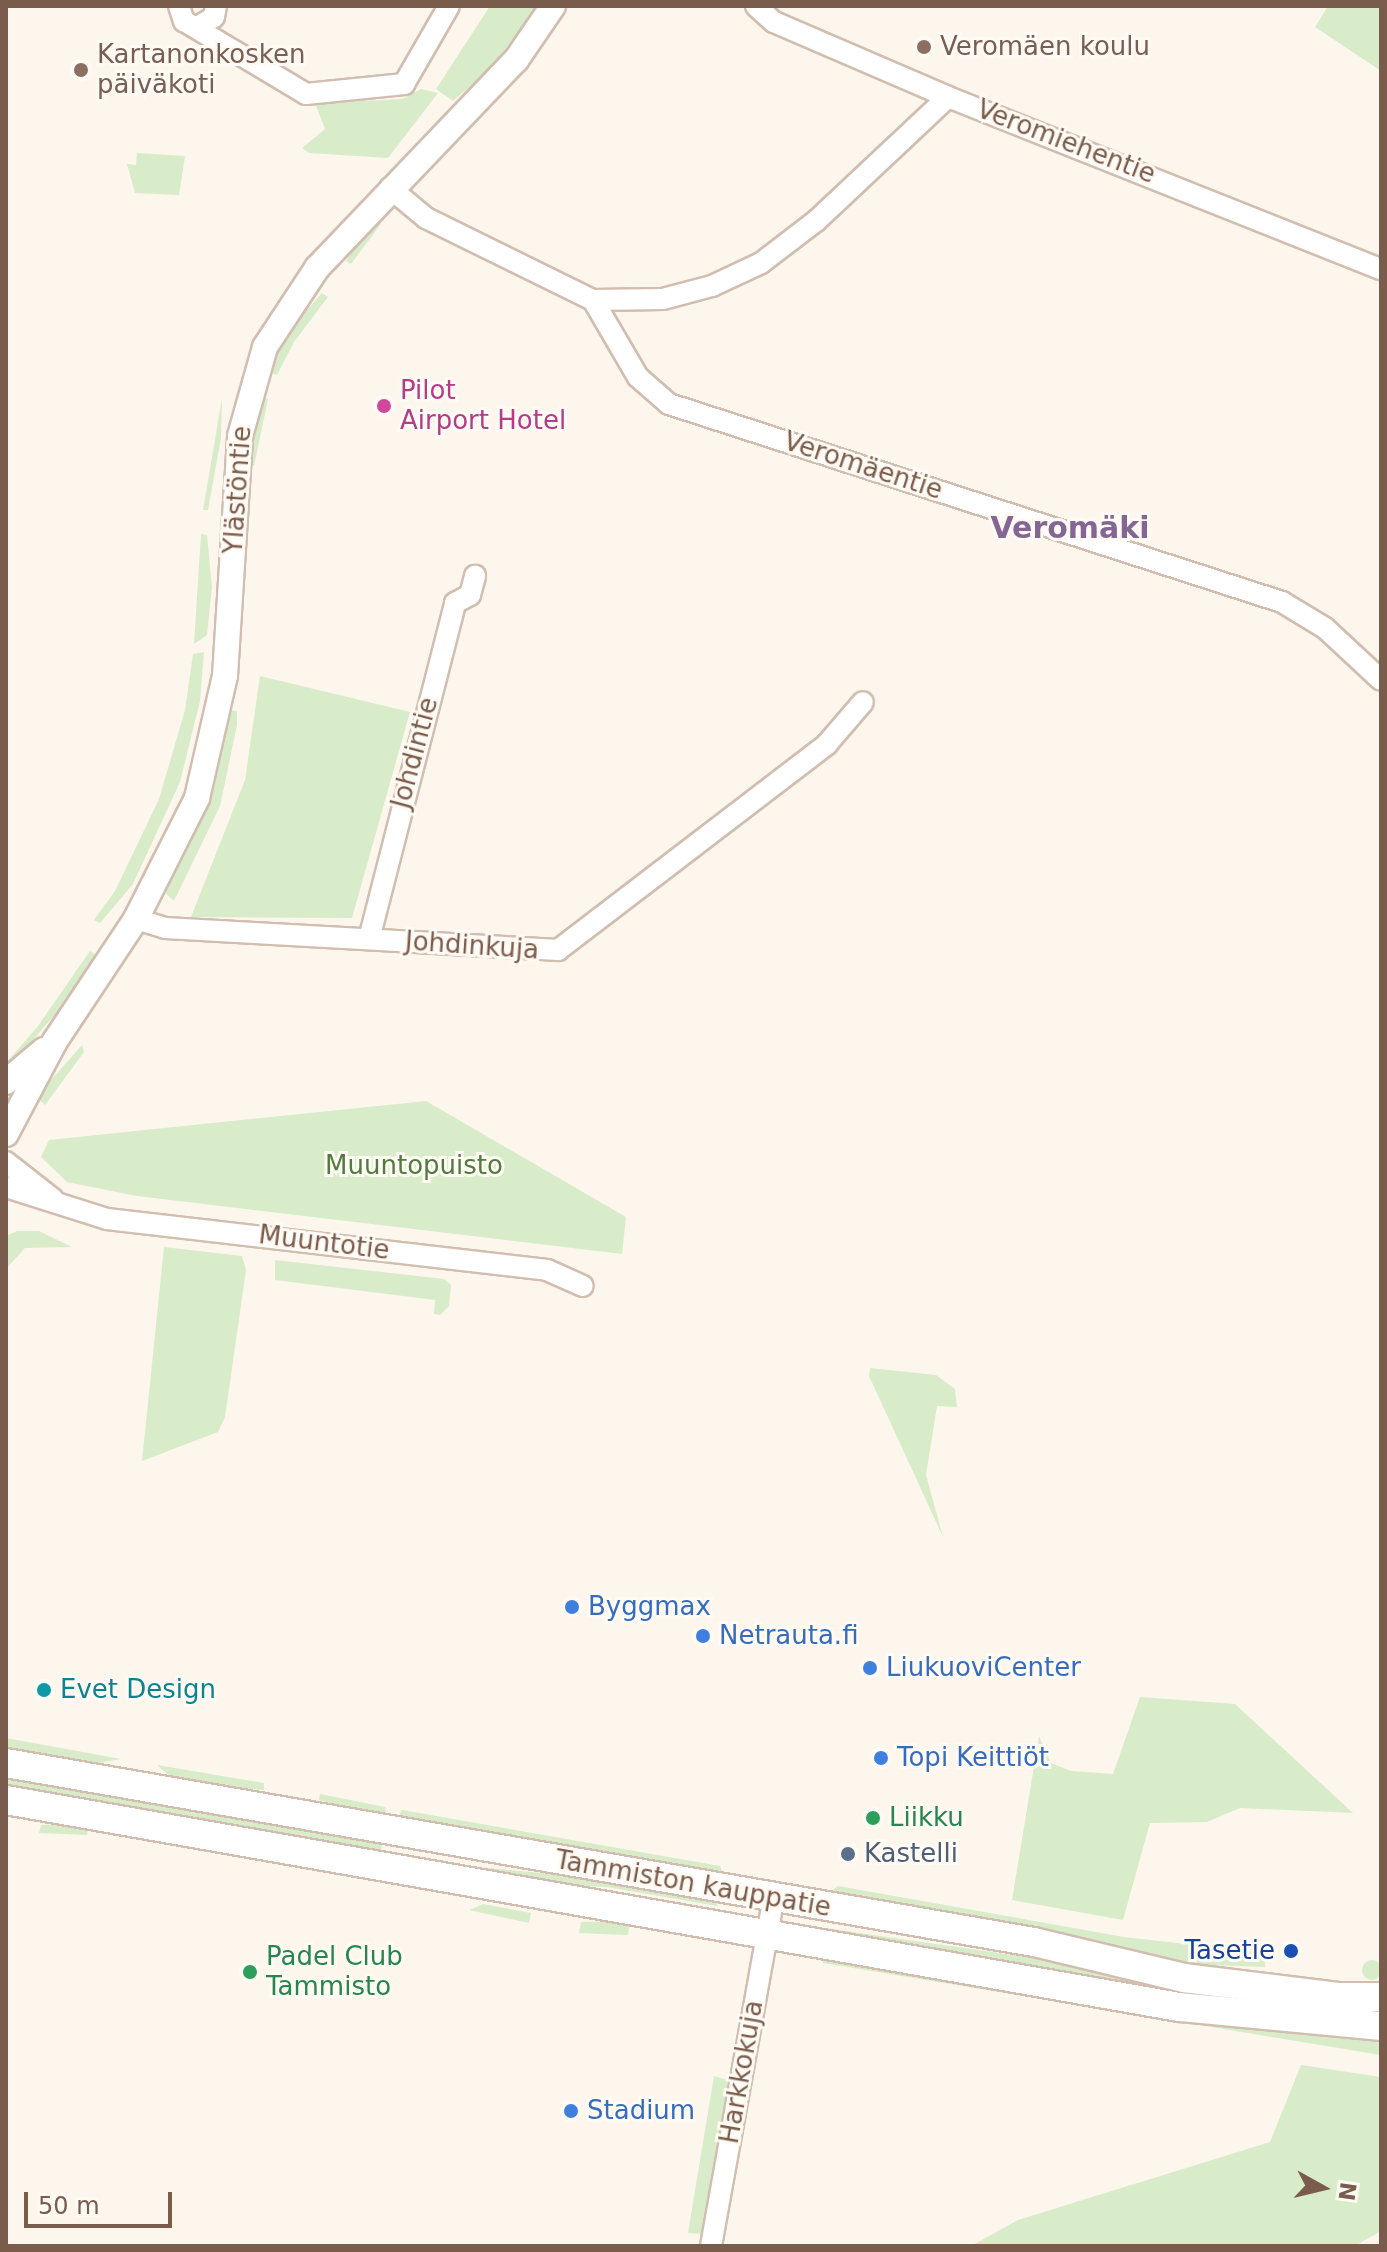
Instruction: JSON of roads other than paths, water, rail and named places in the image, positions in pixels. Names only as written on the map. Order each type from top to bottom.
[{"type":"main road","name":"Tammiston kauppatie","points":[[6,1763],[1034,1942],[1184,1978],[1338,1997],[1381,1997]]},
{"type":"main road","name":"Tammiston kauppatie","points":[[6,1800],[1179,2007],[1381,2026]]},
{"type":"street","points":[[179,6],[184,21],[199,26],[306,94],[404,84],[449,6]]},
{"type":"street","points":[[199,26],[214,17],[216,6]]},
{"type":"street","name":"Ylästöntie","points":[[6,1134],[55,1041],[136,919],[197,798],[213,742],[229,638],[240,436],[257,371],[279,323],[317,268],[390,188],[516,60],[553,6]]},
{"type":"street","name":"Veromiehentie","points":[[756,6],[774,22],[948,97],[1381,269]]},
{"type":"street","points":[[390,188],[426,218],[593,300],[639,302],[727,281],[761,263],[816,221],[948,97]]},
{"type":"street","name":"Veromäentie","points":[[593,300],[638,377],[669,404],[1282,602],[1325,628],[1381,680]]},
{"type":"street","name":"Johdintie","points":[[369,939],[455,603],[470,595],[475,576]]},
{"type":"street","name":"Johdinkuja","points":[[136,919],[165,928],[558,950],[827,744],[863,702]]},
{"type":"street","name":"Ylästöntie","points":[[6,1082],[55,1041]]},
{"type":"street","name":"Muuntotie","points":[[6,1162],[63,1206]]},
{"type":"street","name":"Muuntotie","points":[[6,1187],[107,1219],[547,1270],[583,1286]]},
{"type":"street","name":"Harkkokuja","points":[[711,2246],[774,1897]]},
{"type":"place","name":"Veromäen koulu","points":[[924,47]]},
{"type":"place","name":"Kartanonkosken päiväkoti","points":[[81,70]]},
{"type":"place","name":"Pilot Airport Hotel","points":[[384,406]]},
{"type":"place","name":"Byggmax","points":[[572,1607]]},
{"type":"place","name":"Netrauta.fi","points":[[703,1636]]},
{"type":"place","name":"LiukuoviCenter","points":[[870,1668]]},
{"type":"place","name":"Evet Design","points":[[44,1690]]},
{"type":"place","name":"Topi Keittiöt","points":[[881,1758]]},
{"type":"place","name":"Liikku","points":[[873,1818]]},
{"type":"place","name":"Kastelli","points":[[848,1854]]},
{"type":"place","name":"Tasetie","points":[[1291,1951]]},
{"type":"place","name":"Padel Club Tammisto","points":[[250,1972]]},
{"type":"place","name":"Stadium","points":[[571,2111]]},
{"type":"district","name":"Veromäki","points":[[1070,528]]},
{"type":"park label","name":"Muuntopuisto","points":[[414,1166]]}]
